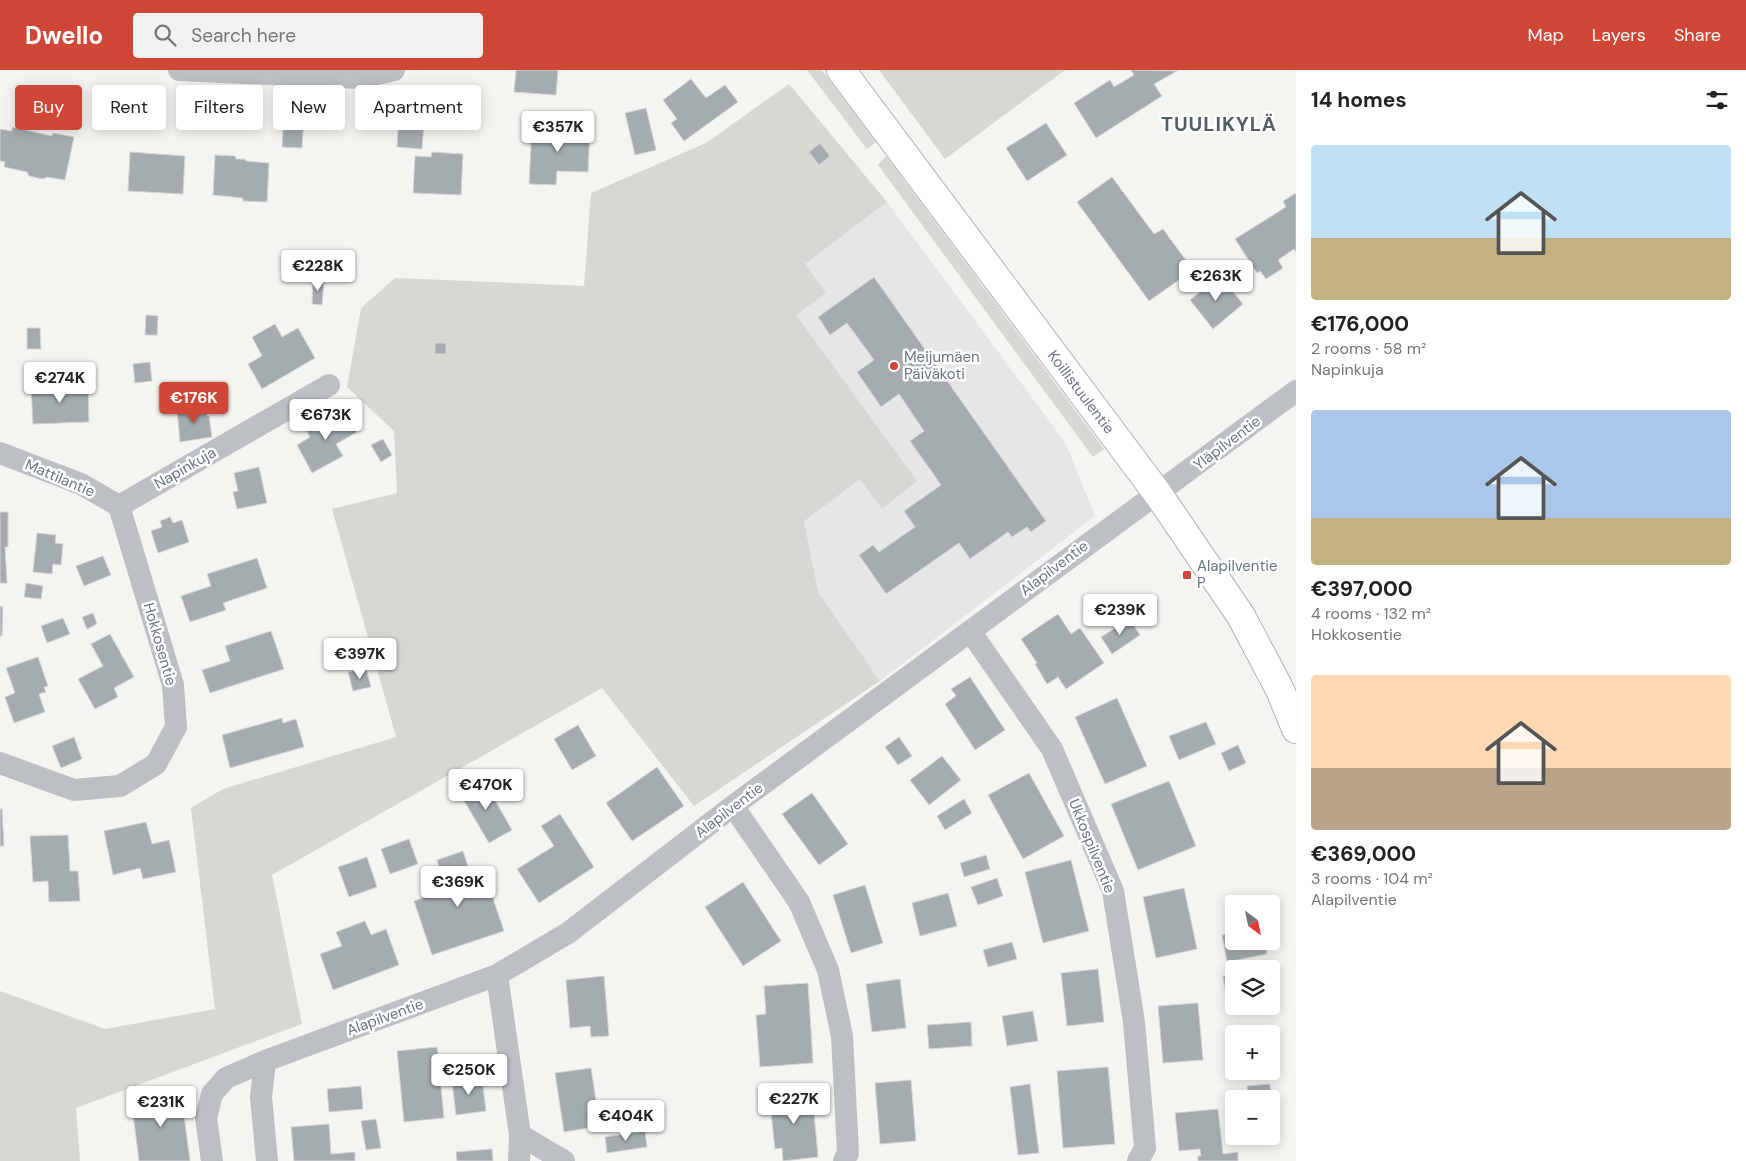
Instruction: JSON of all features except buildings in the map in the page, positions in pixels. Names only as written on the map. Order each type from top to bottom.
[{"type":"street","points":[[179,70],[360,78],[394,70]]},
{"type":"street","name":"Koillistuulentie","points":[[841,70],[1158,494],[1242,616],[1280,690],[1296,729]]},
{"type":"street","name":"Napinkuja","points":[[119,506],[329,385]]},
{"type":"street","name":"Yläpilventie","points":[[1158,494],[1296,391]]},
{"type":"street","name":"Mattilantie","points":[[0,453],[81,484],[119,506]]},
{"type":"street","name":"Alapilventie","points":[[212,1161],[206,1118],[212,1094],[226,1078],[265,1061],[497,975],[568,933],[733,806],[1126,515],[1158,494]]},
{"type":"street","name":"Hokkosentie","points":[[0,763],[74,790],[120,786],[156,764],[176,727],[173,684],[119,506]]},
{"type":"street","name":"Ukkospilventie","points":[[970,631],[1052,749],[1113,891],[1134,1022],[1147,1156]]},
{"type":"street","points":[[733,806],[799,902],[828,970],[842,1036],[849,1158]]},
{"type":"street","points":[[497,975],[520,1135],[519,1161]]},
{"type":"street","points":[[265,1061],[261,1097],[267,1161]]},
{"type":"street","points":[[520,1135],[564,1161]]},
{"type":"shaded area","points":[[807,70],[822,70],[876,142],[867,149]]},
{"type":"shaded area","points":[[879,70],[1065,70],[945,159]]},
{"type":"shaded area","points":[[789,84],[887,202],[805,264],[826,293],[796,315],[917,481],[882,509],[860,479],[804,521],[818,592],[880,681],[694,806],[602,688],[272,875],[302,1024],[76,1108],[80,1161],[0,1161],[0,991],[105,1029],[215,1009],[191,808],[223,789],[396,737],[332,509],[397,493],[394,431],[347,387],[361,308],[395,278],[584,286],[591,193],[706,143]]},
{"type":"shaded area","points":[[886,156],[1104,449],[1093,457],[878,165]]},
{"type":"shaded area","name":"Meijumäen Päiväkoti","points":[[887,202],[1065,442],[1095,516],[880,681],[818,592],[788,443],[771,289]]},
{"type":"place","name":"Meijumäen Päiväkoti","points":[[894,366]]},
{"type":"place","name":"Alapilventie P","points":[[1187,575]]},
{"type":"district","name":"TUULIKYLÄ","points":[[1219,124]]}]
